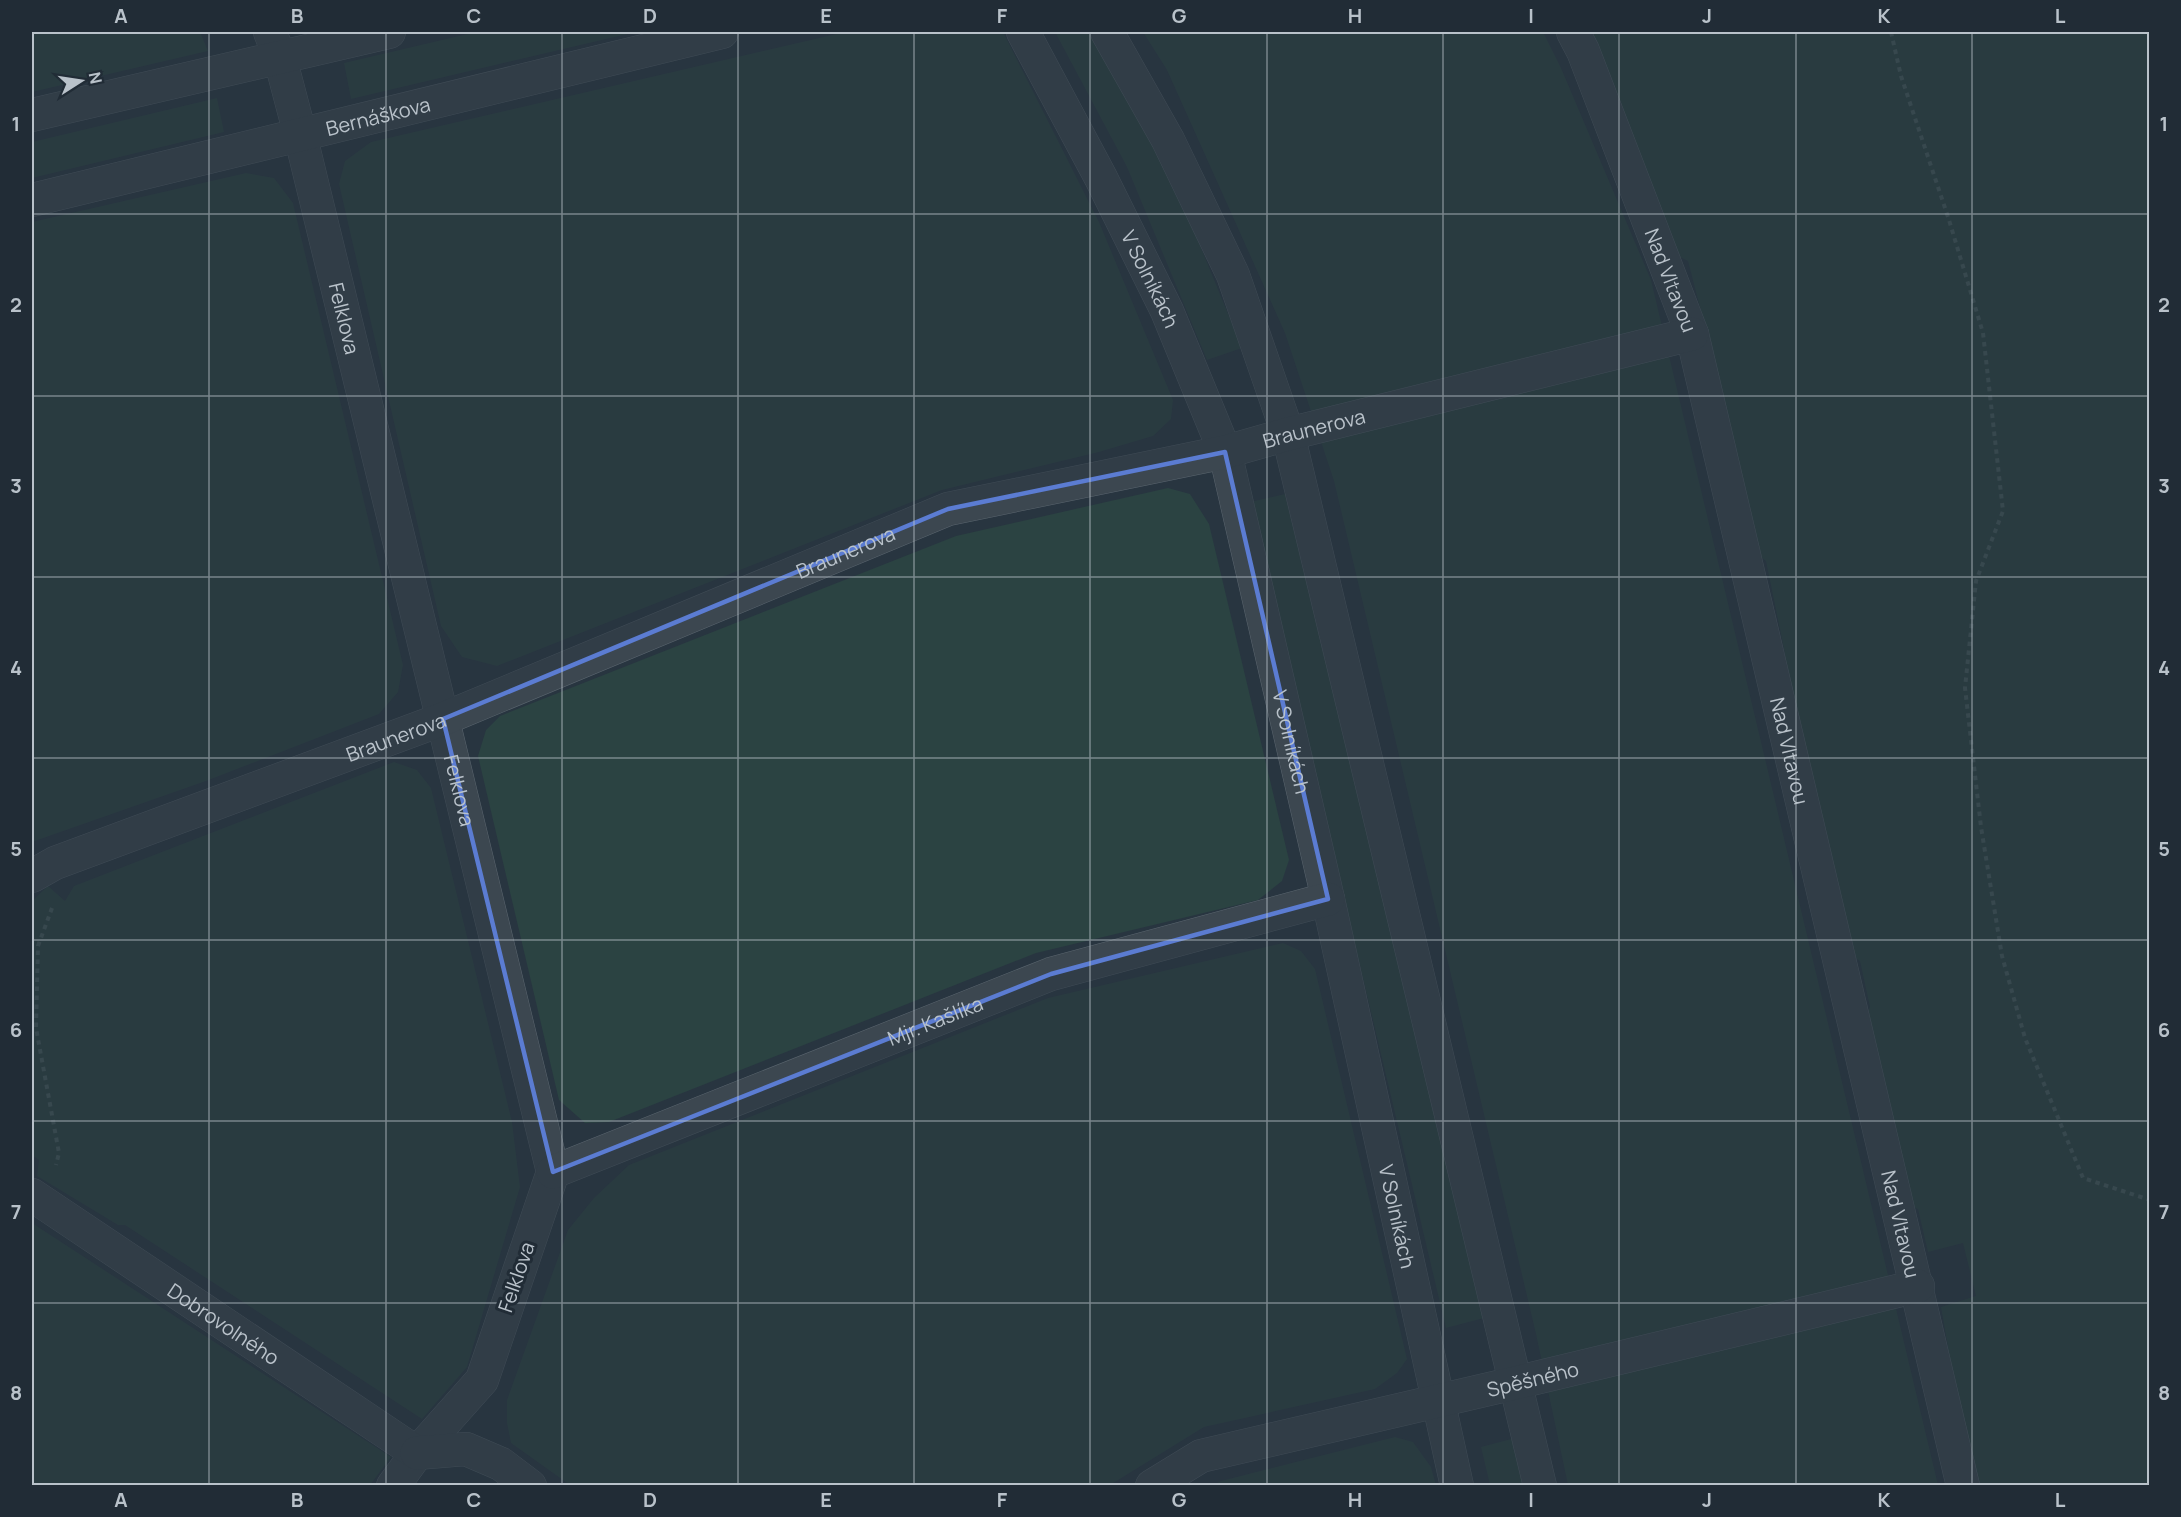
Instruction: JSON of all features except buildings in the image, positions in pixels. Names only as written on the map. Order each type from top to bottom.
[{"type":"street","points":[[32,115],[275,45],[389,32]]},
{"type":"street","name":"Bernáškova","points":[[32,200],[722,32]]},
{"type":"street","name":"V Solníkách","points":[[1023,32],[1101,178],[1167,311],[1225,452],[1328,899],[1457,1485]]},
{"type":"street","points":[[1107,32],[1168,140],[1233,275],[1288,434],[1540,1485]]},
{"type":"street","name":"Nad Vltavou","points":[[1572,32],[1583,51],[1692,334],[1964,1485]]},
{"type":"street","name":"Felklova","points":[[275,45],[300,134],[553,1172],[482,1380],[417,1453],[393,1485]]},
{"type":"street","name":"Braunerova","points":[[43,869],[443,719],[948,509],[1225,452],[1288,434],[1692,334]]},
{"type":"street","name":"Mjr. Kašlíka","points":[[553,1172],[1051,974],[1328,899]]},
{"type":"street","name":"Dobrovolného","points":[[38,1200],[417,1453]]},
{"type":"street","name":"Spěšného","points":[[1152,1485],[1201,1456],[1918,1286]]},
{"type":"street","points":[[417,1453],[466,1449],[501,1464],[530,1485]]},
{"type":"path","points":[[1891,32],[1901,76],[1949,220],[1983,333],[2003,512],[1976,581],[1965,688],[1981,827],[2002,956],[2025,1038],[2083,1178],[2150,1200]]},
{"type":"path","points":[[38,1200],[59,1153],[34,1027],[38,946],[56,898],[43,869]]},
{"type":"highlighted area","points":[[1225,452],[1328,899],[1051,974],[553,1172],[443,719],[948,509]]},
{"type":"green space","points":[[32,32],[200,32],[208,51],[32,92]]},
{"type":"green space","points":[[476,32],[636,32],[351,99],[344,63]]},
{"type":"green space","points":[[845,32],[1003,32],[1099,222],[1173,400],[1171,419],[1153,436],[1099,452],[942,490],[497,666],[462,657],[441,626],[339,184],[345,161],[371,142]]},
{"type":"green space","points":[[1055,32],[1094,32],[1163,155],[1242,348],[1207,360],[1127,167]]},
{"type":"green space","points":[[1143,32],[1543,32],[1561,68],[1651,280],[1938,1485],[1568,1485],[1536,1334],[1334,481],[1285,333],[1167,70]]},
{"type":"green space","points":[[1584,32],[2149,32],[2149,1485],[1972,1485],[1944,1362],[1948,1347],[1941,1307],[1976,1296],[1963,1243],[1928,1252],[1918,1209],[1904,1204],[1865,1019],[1870,1007],[1860,961],[1844,951],[1777,672],[1785,654],[1766,561],[1747,547],[1724,400],[1688,261],[1676,255]]},
{"type":"green space","points":[[217,98],[224,132],[32,178],[32,142]]},
{"type":"green space","points":[[246,173],[274,178],[293,203],[403,665],[398,692],[379,714],[206,781],[32,842],[32,222]]},
{"type":"green space","points":[[1168,488],[1190,494],[1209,524],[1289,860],[1282,881],[1258,900],[1036,953],[609,1122],[585,1123],[559,1100],[478,756],[486,730],[500,716],[956,536]]},
{"type":"green space","points":[[1285,494],[1484,1318],[1446,1328],[1250,502]]},
{"type":"green space","points":[[394,762],[417,770],[431,788],[512,1122],[520,1187],[467,1367],[422,1419],[125,1225],[118,1225],[37,1176],[39,1160],[32,1155],[32,901],[48,886],[65,901],[74,886]]},
{"type":"green space","points":[[1283,943],[1301,951],[1315,969],[1407,1359],[1397,1373],[1375,1389],[1204,1427],[1110,1485],[570,1485],[511,1443],[507,1423],[507,1400],[568,1230],[594,1198],[629,1165],[1048,998]]},
{"type":"green space","points":[[32,1223],[391,1457],[370,1485],[32,1485]]},
{"type":"green space","points":[[1395,1437],[1413,1442],[1431,1467],[1436,1485],[1213,1485],[1221,1481]]},
{"type":"green space","points":[[1515,1438],[1526,1485],[1490,1485],[1481,1447]]}]
